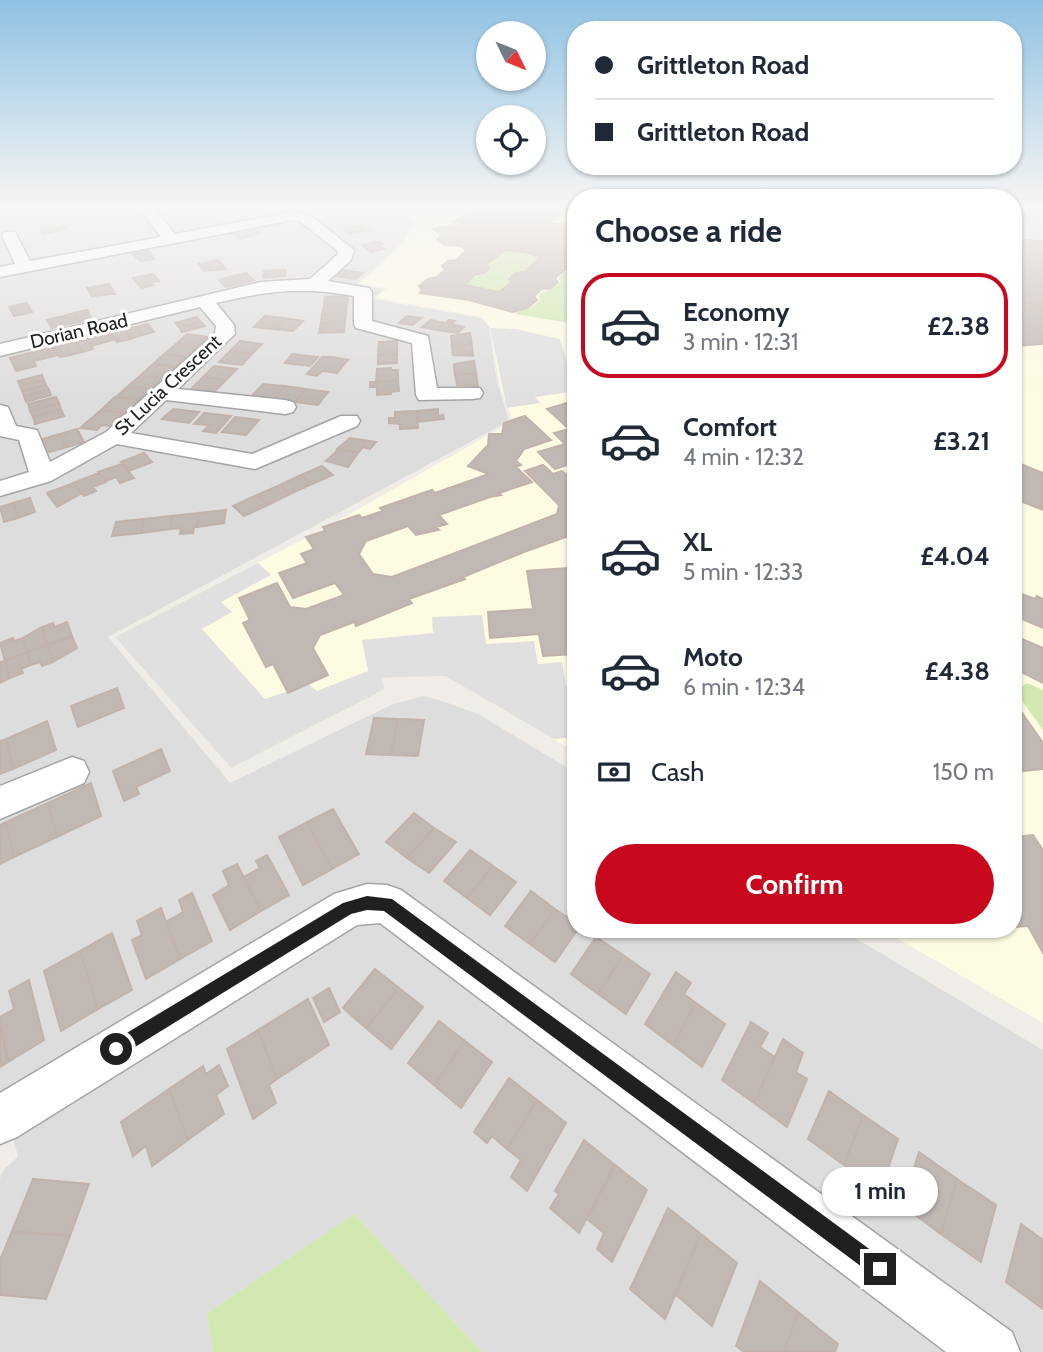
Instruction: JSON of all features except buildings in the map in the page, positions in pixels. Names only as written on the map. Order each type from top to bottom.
[{"type":"street","points":[[316,283],[328,271]]},
{"type":"street","name":"Dorian Road","points":[[0,350],[278,284],[316,283],[363,292],[363,324],[421,340],[427,395],[472,393]]},
{"type":"street","name":"St Lucia Crescent","points":[[0,489],[42,476],[114,437],[225,334],[225,325],[204,301]]},
{"type":"street","points":[[159,393],[285,407]]},
{"type":"street","points":[[0,412],[6,431],[29,435],[42,476]]},
{"type":"street","points":[[114,437],[255,462],[349,421]]},
{"type":"street","points":[[0,803],[72,772]]},
{"type":"street","points":[[0,1120],[348,908],[367,903],[387,904],[992,1352]]},
{"type":"shaded area","points":[[0,271],[371,271],[356,285],[384,289],[373,299],[480,318],[488,322],[497,382],[509,421],[108,637],[230,783],[393,704],[424,696],[480,715],[567,768],[567,938],[855,938],[1043,1050],[1043,1352],[482,1352],[354,1214],[207,1313],[213,1352],[0,1352],[0,1178],[5,1168],[18,1157],[4,1100],[0,1102]]},
{"type":"shaded area","points":[[374,271],[567,271],[567,747],[445,676],[381,678],[385,689],[231,768],[115,637],[325,528],[513,421],[501,390],[490,328],[482,317],[376,298],[387,288],[360,284]]},
{"type":"shaded area","points":[[1022,271],[1043,271],[1043,1023],[897,938],[1022,938]]},
{"type":"shaded area","points":[[490,328],[516,329],[560,339],[567,362],[567,392],[535,397],[540,403],[507,408]]},
{"type":"shaded area","points":[[258,563],[271,575],[221,602],[232,612],[202,629],[265,699],[308,684],[317,691],[368,671],[362,640],[433,633],[432,617],[482,615],[486,644],[534,641],[538,664],[562,662],[567,686],[567,738],[554,739],[445,676],[381,678],[385,689],[231,768],[115,637]]},
{"type":"green space","points":[[484,271],[526,271],[509,278],[512,282],[499,292],[464,285]]},
{"type":"green space","points":[[567,271],[567,323],[515,314],[541,300],[538,296],[561,282],[558,278]]},
{"type":"green space","points":[[1027,683],[1043,690],[1043,730],[1022,701],[1022,686]]},
{"type":"green space","points":[[354,1214],[482,1352],[213,1352],[207,1313]]},
{"type":"route","points":[[116,1049],[348,908],[367,903],[387,904],[880,1269]]}]
